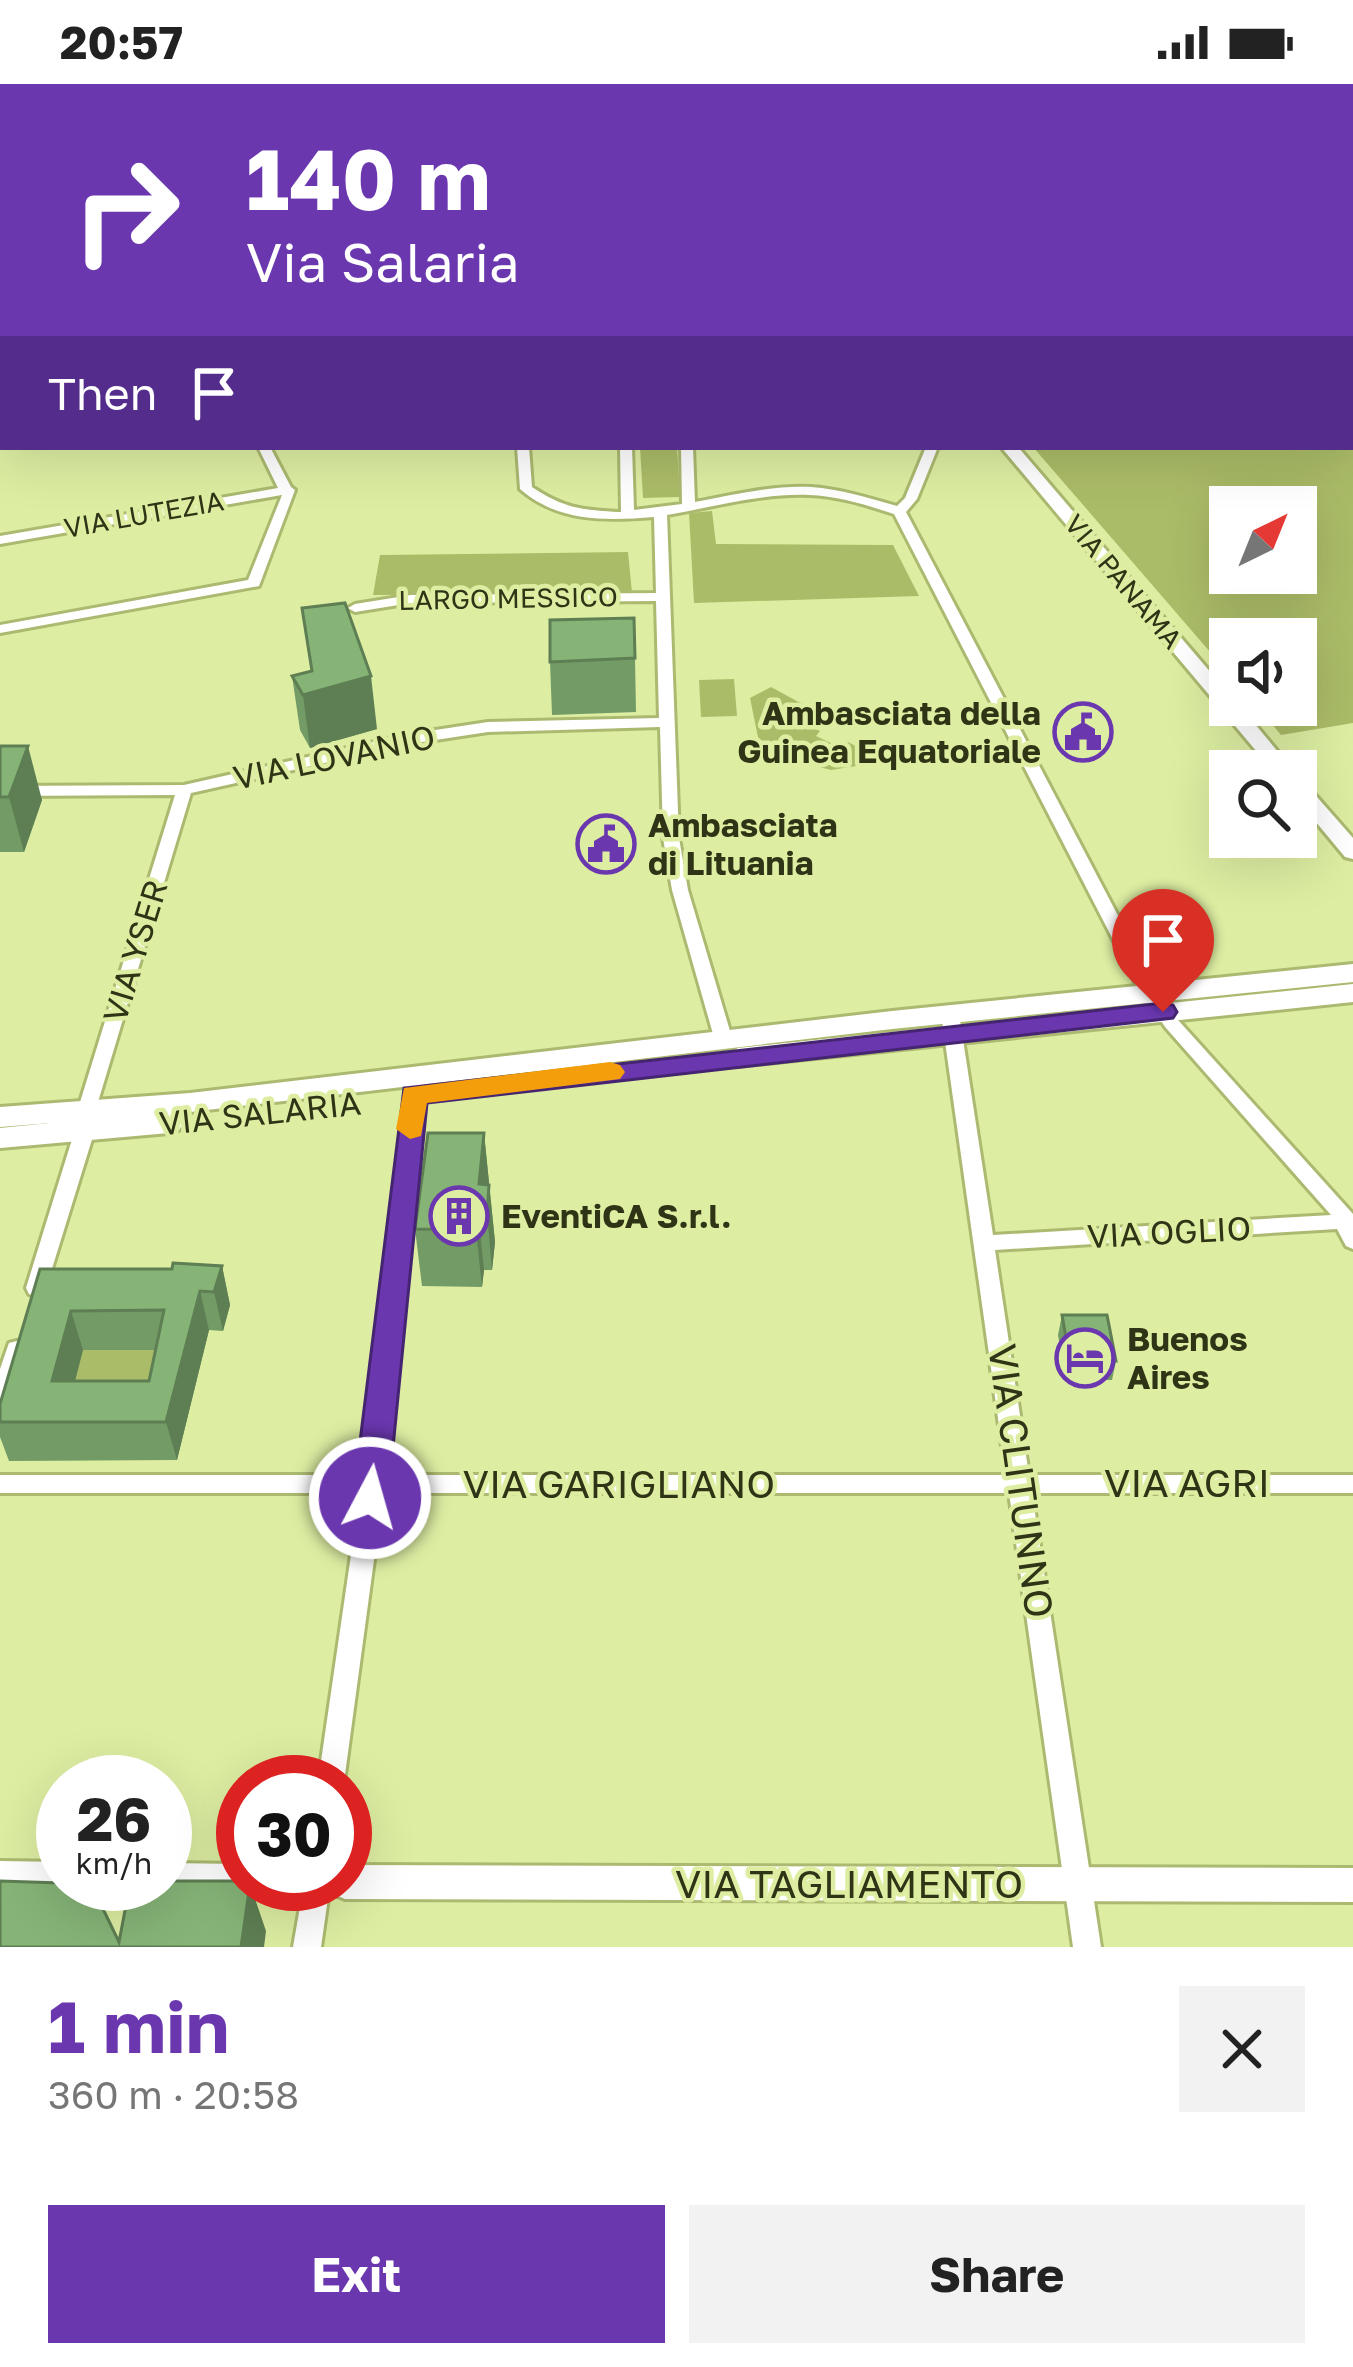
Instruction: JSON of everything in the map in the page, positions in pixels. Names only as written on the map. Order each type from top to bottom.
[{"type":"main road","name":"VIA SALARIA","points":[[0,1138],[85,1122],[1156,1002],[1353,973]]},
{"type":"main road","name":"VIA SALARIA","points":[[1156,1002],[1353,993]]},
{"type":"main road","name":"VIA SALARIA","points":[[415,1086],[724,1041],[951,1025]]},
{"type":"main road","name":"VIA SALARIA","points":[[0,1117],[85,1122]]},
{"type":"street","points":[[0,628],[254,583],[285,512],[289,490],[267,450]]},
{"type":"street","points":[[523,450],[523,482],[533,496],[581,513],[660,510],[790,491],[867,501],[898,512],[1156,1002],[1336,1204],[1348,1221],[1353,1241]]},
{"type":"street","points":[[626,450],[628,513]]},
{"type":"street","points":[[686,450],[689,506]]},
{"type":"street","points":[[898,512],[911,499],[931,450]]},
{"type":"street","name":"VIA PANAMA","points":[[1012,450],[1266,750]]},
{"type":"street","name":"VIA LUTEZIA","points":[[0,540],[289,490]]},
{"type":"street","points":[[660,510],[675,868],[724,1041]]},
{"type":"street","name":"LARGO MESSICO","points":[[355,608],[411,599],[662,596]]},
{"type":"street","name":"VIA LOVANIO","points":[[0,791],[184,790],[409,739],[488,727],[668,722]]},
{"type":"street","name":"VIA YSER","points":[[0,1402],[184,790]]},
{"type":"street","points":[[1317,810],[1353,852]]},
{"type":"street","name":"VIA CLITUNNO","points":[[951,1025],[1087,1947]]},
{"type":"street","points":[[335,1755],[372,1485],[415,1086]]},
{"type":"street","name":"VIA OGLIO","points":[[985,1243],[1348,1221]]},
{"type":"street","name":"VIA GARIGLIANO","points":[[0,1484],[1021,1482]]},
{"type":"street","name":"VIA AGRI","points":[[1021,1482],[1353,1484]]},
{"type":"street","points":[[0,1878],[36,1879]]},
{"type":"street","name":"VIA TAGLIAMENTO","points":[[372,1882],[1353,1885]]},
{"type":"street","points":[[307,1947],[313,1911]]},
{"type":"green space","points":[[640,450],[677,450],[680,497],[643,498]]},
{"type":"green space","points":[[1036,450],[1353,450],[1353,723],[1281,735],[1274,726],[1317,726],[1317,618],[1209,618],[1209,651]]},
{"type":"green space","points":[[712,511],[716,544],[893,545],[919,596],[694,603],[689,513]]},
{"type":"green space","points":[[628,552],[632,593],[373,595],[380,555]]},
{"type":"green space","points":[[734,679],[737,716],[701,717],[699,680]]},
{"type":"green space","points":[[771,687],[806,706],[791,718],[820,731],[816,736],[839,747],[848,742],[877,757],[892,747],[912,757],[831,770],[761,752],[750,698]]},
{"type":"green space","points":[[174,1349],[160,1420],[65,1420],[83,1350]]},
{"type":"building","points":[[345,603],[371,676],[303,695],[292,676],[312,671],[302,608]]},
{"type":"building","points":[[634,618],[635,658],[550,662],[550,620]]},
{"type":"building","points":[[0,746],[28,746],[9,797],[0,797]]},
{"type":"building","points":[[428,1133],[484,1133],[479,1184],[489,1185],[487,1213],[478,1213],[476,1230],[415,1229]]},
{"type":"building","points":[[173,1263],[222,1266],[214,1292],[200,1291],[166,1422],[0,1422],[0,1404],[40,1269],[172,1269]],"holes":[[[164,1310],[149,1381],[52,1381],[71,1311]]]},
{"type":"building","points":[[1062,1315],[1107,1315],[1116,1361],[1070,1360]]},
{"type":"building","points":[[0,1881],[36,1882],[36,1911],[104,1911],[119,1942],[125,1911],[192,1911],[192,1881],[216,1881],[216,1911],[246,1911],[241,1947],[0,1947]]},
{"type":"slow traffic","points":[[410,1129],[414,1095],[610,1072]]},
{"type":"place","name":"Ambasciata della Guinea Equatoriale","points":[[1083,732]]},
{"type":"place","name":"Ambasciata di Lituania","points":[[606,844]]},
{"type":"place","name":"EventiCA S.r.l.","points":[[459,1216]]},
{"type":"place","name":"Buenos Aires","points":[[1085,1358]]},
{"type":"route","points":[[370,1498],[414,1095],[1163,1012]]}]
